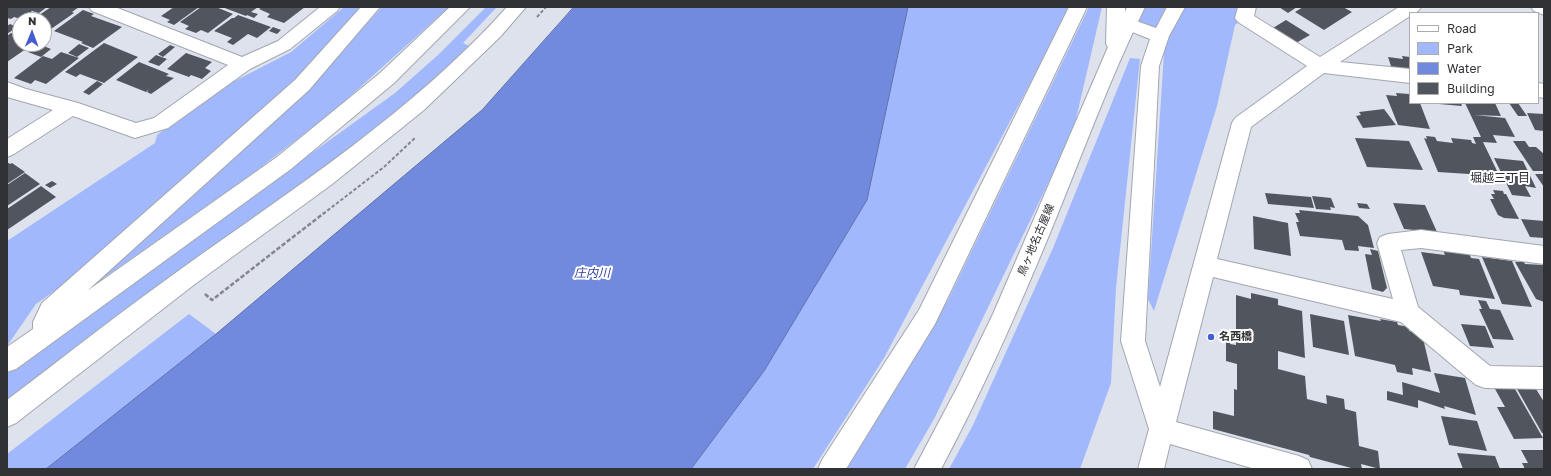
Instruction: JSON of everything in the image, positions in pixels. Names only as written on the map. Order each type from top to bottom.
[{"type":"street","points":[[99,7],[243,64]]},
{"type":"street","points":[[7,89],[21,95],[71,108],[136,131],[162,123],[243,64],[284,45],[331,7]]},
{"type":"street","points":[[45,333],[45,322],[50,310],[302,85],[371,7]]},
{"type":"street","points":[[7,360],[284,163],[388,78],[461,7]]},
{"type":"street","points":[[7,415],[187,277],[324,179],[411,110],[494,33],[517,7]]},
{"type":"street","points":[[831,469],[927,317],[1078,7]]},
{"type":"street","points":[[1162,430],[1133,341],[1150,66],[1160,36],[1176,7]]},
{"type":"street","points":[[1246,7],[1244,18],[1320,66],[1409,76]]},
{"type":"street","points":[[1540,7],[1544,9]]},
{"type":"street","points":[[1151,469],[1242,123],[1400,9]]},
{"type":"street","points":[[1127,13],[1160,36]]},
{"type":"street","name":"鳥ヶ地名古屋線","points":[[927,469],[951,426],[1008,308],[1115,51],[1127,13]]},
{"type":"street","points":[[7,149],[71,108]]},
{"type":"street","points":[[1408,313],[1388,243],[1421,239],[1544,255]]},
{"type":"street","points":[[1205,266],[1408,313],[1485,377],[1544,378]]},
{"type":"street","points":[[1162,430],[1299,469]]},
{"type":"green space","points":[[344,7],[360,7],[297,79],[60,287],[36,304],[7,346],[7,241],[155,143],[157,135],[221,88],[291,52]]},
{"type":"green space","points":[[382,7],[449,7],[336,109],[251,175],[81,294],[308,89]]},
{"type":"green space","points":[[486,7],[497,7],[463,43],[473,48],[414,103],[7,405],[7,373],[395,93],[438,55]]},
{"type":"green space","points":[[908,7],[1068,7],[1057,33],[884,358],[813,469],[691,469],[764,371],[867,200]]},
{"type":"green space","points":[[1089,7],[1102,7],[1073,132],[934,419],[905,469],[845,469],[948,300]]},
{"type":"green space","points":[[1128,7],[1247,7],[1244,18],[1235,25],[1217,106],[1154,311],[1148,299],[1164,53],[1160,36],[1128,24]]},
{"type":"green space","points":[[1130,58],[1140,59],[1116,288],[1111,383],[1080,469],[949,469],[973,425],[1053,248]]},
{"type":"green space","points":[[189,314],[216,334],[46,469],[7,469],[7,454]]},
{"type":"water","name":"庄内川","points":[[574,7],[908,7],[867,200],[764,371],[691,469],[46,469],[216,334],[482,110]]},
{"type":"building","points":[[7,7],[47,7],[40,12],[12,12],[12,18],[7,18]]},
{"type":"building","points":[[51,7],[79,7],[72,12],[74,13],[52,28],[52,12],[44,12]]},
{"type":"building","points":[[174,7],[199,7],[174,25],[167,22],[170,20],[161,16]]},
{"type":"building","points":[[201,7],[216,7],[233,14],[208,33],[201,30],[196,33],[185,29],[189,26],[180,22]]},
{"type":"building","points":[[222,7],[258,7],[251,12],[258,14],[254,18]]},
{"type":"building","points":[[262,7],[305,7],[284,23],[267,17],[270,14],[259,9]]},
{"type":"building","points":[[1279,7],[1297,7],[1288,13]]},
{"type":"building","points":[[1303,7],[1343,7],[1352,12],[1324,30],[1295,12]]},
{"type":"building","points":[[83,10],[94,14],[91,16],[122,27],[93,48],[81,43],[83,42],[54,31]]},
{"type":"building","points":[[238,15],[271,27],[257,38],[248,34],[233,45],[227,42],[232,38],[214,31]]},
{"type":"building","points":[[1286,20],[1310,35],[1296,43],[1273,28]]},
{"type":"building","points":[[10,24],[12,25],[12,30],[7,34],[7,26]]},
{"type":"building","points":[[273,27],[281,30],[277,34],[269,31]]},
{"type":"building","points":[[12,33],[12,52],[21,52],[7,62],[7,36]]},
{"type":"building","points":[[104,43],[138,57],[104,83],[80,74],[76,77],[65,72]]},
{"type":"building","points":[[79,44],[89,48],[77,57],[68,53]]},
{"type":"building","points":[[170,45],[175,47],[163,57],[158,54]]},
{"type":"building","points":[[28,52],[47,52],[41,57]]},
{"type":"building","points":[[61,52],[79,58],[46,84],[35,80],[31,84],[14,78],[43,56],[52,59]]},
{"type":"building","points":[[186,53],[212,62],[205,68],[211,71],[202,79],[191,75],[189,77],[167,69]]},
{"type":"building","points":[[156,55],[167,59],[159,66],[148,62]]},
{"type":"building","points":[[1402,56],[1409,57],[1409,71],[1392,69],[1388,57],[1403,59]]},
{"type":"building","points":[[139,62],[169,74],[166,76],[174,78],[151,94],[147,92],[149,89],[146,92],[116,80]]},
{"type":"building","points":[[97,81],[103,84],[89,95],[83,92]]},
{"type":"building","points":[[1396,93],[1409,94],[1409,104],[1420,104],[1430,129],[1398,125],[1386,95],[1397,96]]},
{"type":"building","points":[[1439,104],[1461,104],[1462,106]]},
{"type":"building","points":[[1465,104],[1495,104],[1501,116],[1474,115],[1505,118],[1515,137],[1493,135],[1497,143],[1483,142],[1500,177],[1486,176],[1487,179],[1470,177],[1469,174],[1438,172],[1424,138],[1427,139],[1426,136],[1435,137],[1437,141],[1453,143],[1451,138],[1471,140],[1472,143],[1476,144],[1473,137],[1481,137]]},
{"type":"building","points":[[1510,104],[1519,104],[1527,116],[1518,116]]},
{"type":"building","points":[[1384,109],[1396,125],[1363,128],[1356,116],[1361,115],[1359,112]]},
{"type":"building","points":[[1527,113],[1544,114],[1544,131],[1535,130]]},
{"type":"building","points":[[1355,138],[1409,141],[1423,170],[1367,167]]},
{"type":"building","points":[[1513,141],[1525,141],[1529,147],[1536,147],[1544,154],[1544,171],[1533,171]]},
{"type":"building","points":[[1494,158],[1523,161],[1536,188],[1525,186],[1531,197],[1512,195]]},
{"type":"building","points":[[7,162],[10,164],[12,163],[25,172],[7,184]]},
{"type":"building","points":[[25,173],[40,184],[7,206],[7,185]]},
{"type":"building","points":[[1535,174],[1544,174],[1544,187]]},
{"type":"building","points":[[52,181],[57,184],[50,188],[45,185]]},
{"type":"building","points":[[41,186],[56,197],[7,230],[7,209]]},
{"type":"building","points":[[1493,190],[1503,191],[1504,194],[1506,194],[1519,219],[1504,218],[1498,215],[1490,199],[1494,199],[1491,194],[1495,194]]},
{"type":"building","points":[[1265,193],[1311,197],[1314,208],[1268,204]]},
{"type":"building","points":[[1312,196],[1331,198],[1335,208],[1330,207],[1331,210],[1316,209]]},
{"type":"building","points":[[1357,203],[1367,204],[1370,209],[1359,208]]},
{"type":"building","points":[[1393,203],[1425,205],[1437,232],[1404,229]]},
{"type":"building","points":[[1299,210],[1358,216],[1368,225],[1374,248],[1358,246],[1359,251],[1345,250],[1342,240],[1300,236],[1296,222],[1299,222],[1295,213],[1300,213]]},
{"type":"building","points":[[1253,216],[1288,223],[1291,256],[1254,249]]},
{"type":"building","points":[[1521,219],[1544,221],[1544,238],[1530,237]]},
{"type":"building","points":[[1370,249],[1378,251],[1387,288],[1383,292],[1372,289],[1365,254],[1372,255]]},
{"type":"building","points":[[1443,250],[1469,253],[1471,258],[1479,259],[1495,299],[1460,295],[1459,290],[1433,286],[1421,252],[1445,255]]},
{"type":"building","points":[[1482,257],[1512,261],[1532,307],[1502,304]]},
{"type":"building","points":[[1515,262],[1544,265],[1544,302],[1536,299]]},
{"type":"building","points":[[1251,293],[1278,299],[1278,305],[1302,311],[1305,358],[1278,351],[1278,369],[1305,376],[1307,399],[1327,404],[1326,395],[1344,399],[1345,409],[1356,412],[1359,446],[1378,451],[1380,469],[1361,464],[1362,469],[1355,469],[1213,429],[1213,411],[1234,416],[1234,389],[1237,390],[1237,364],[1226,361],[1226,334],[1230,336],[1230,344],[1236,345],[1236,295],[1251,299]]},
{"type":"building","points":[[1478,300],[1486,301],[1490,309],[1500,310],[1514,340],[1493,339],[1479,309],[1482,309]]},
{"type":"building","points":[[1310,314],[1344,321],[1349,355],[1313,347]]},
{"type":"building","points":[[1348,315],[1381,321],[1380,319],[1397,322],[1398,325],[1409,327],[1409,331],[1422,334],[1431,372],[1412,368],[1413,375],[1397,372],[1395,365],[1355,356]]},
{"type":"building","points":[[1461,324],[1485,326],[1494,348],[1470,346]]},
{"type":"building","points":[[1434,373],[1465,378],[1476,415],[1444,406],[1445,409],[1418,400],[1418,408],[1387,400],[1387,391],[1403,395],[1402,382],[1440,393]]},
{"type":"building","points":[[1495,389],[1515,389],[1543,438],[1514,439],[1497,407],[1505,407]]},
{"type":"building","points":[[1517,389],[1536,389],[1544,402],[1544,433],[1542,433]]},
{"type":"building","points":[[1441,416],[1477,421],[1487,451],[1449,445]]},
{"type":"building","points":[[1521,450],[1544,450],[1544,469],[1525,469],[1522,463],[1528,463]]},
{"type":"building","points":[[1457,453],[1495,456],[1500,469],[1463,469]]},
{"type":"place","name":"名西橋","points":[[1211,337]]},
{"type":"district","name":"堀越三丁目","points":[[1500,178]]}]
